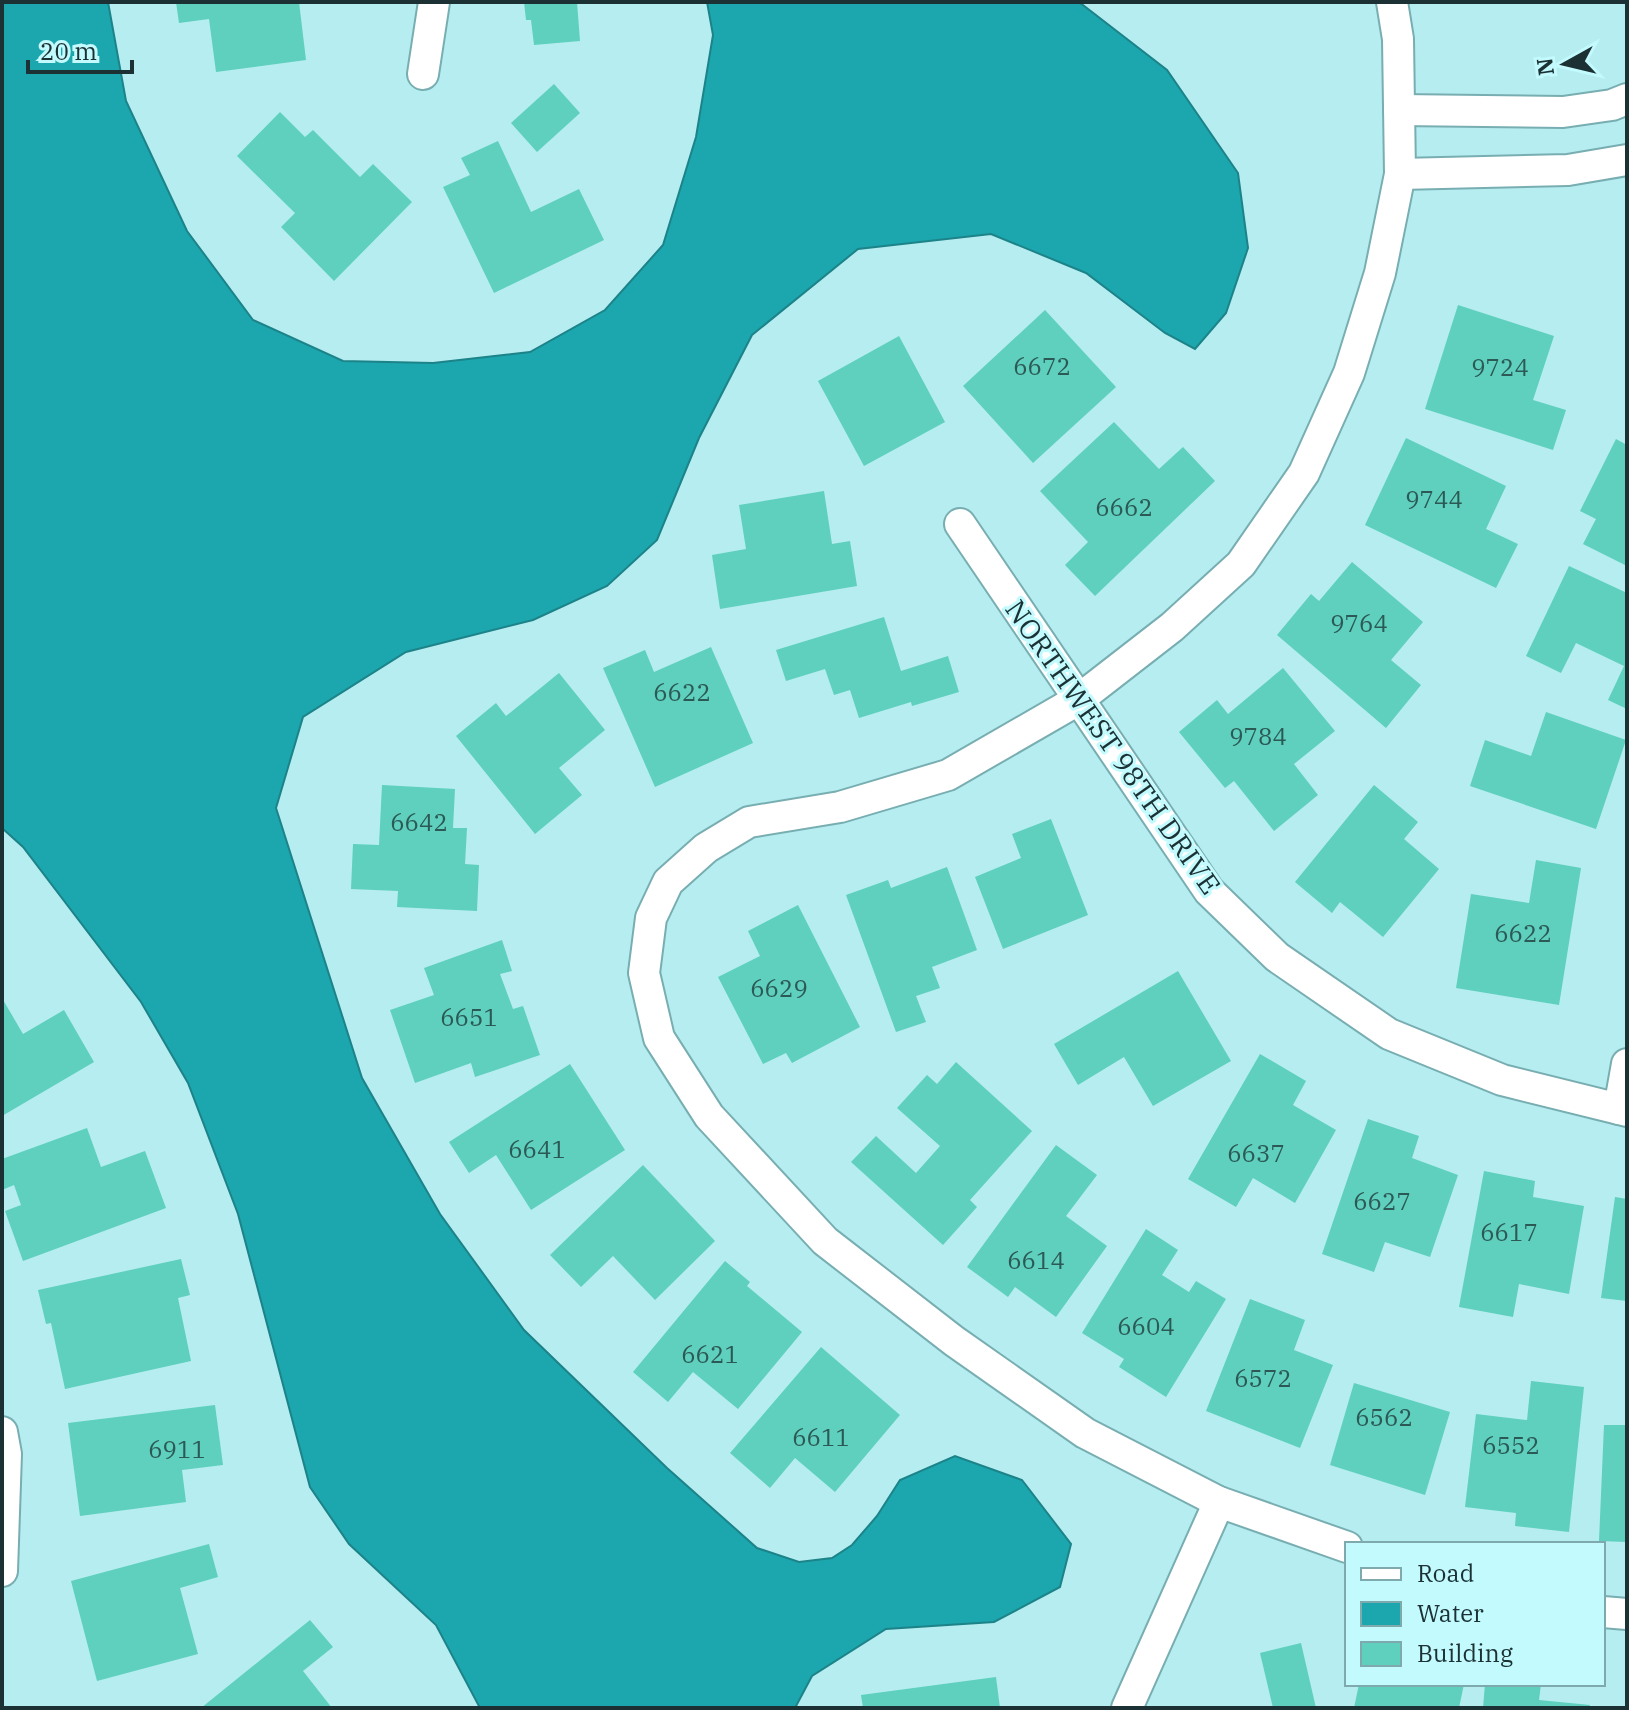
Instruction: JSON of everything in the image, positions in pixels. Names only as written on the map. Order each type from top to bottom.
[{"type":"street","points":[[423,74],[434,2]]},
{"type":"street","points":[[1345,1546],[1219,1502],[1085,1433],[954,1341],[825,1241],[709,1116],[659,1038],[644,973],[651,918],[668,882],[706,848],[749,822],[840,807],[948,775],[1078,700],[1172,627],[1241,564],[1304,473],[1349,373],[1380,273],[1400,174],[1398,39],[1392,2]]},
{"type":"street","points":[[1399,110],[1563,112],[1612,105],[1627,99]]},
{"type":"street","points":[[1400,174],[1568,170],[1627,160]]},
{"type":"street","name":"NORTHWEST 98TH DRIVE","points":[[960,524],[1209,891],[1277,957],[1389,1034],[1502,1080],[1623,1110]]},
{"type":"street","points":[[1623,1110],[1627,1064]]},
{"type":"street","points":[[2,1432],[6,1454],[2,1571]]},
{"type":"street","points":[[1127,1708],[1219,1502]]},
{"type":"street","points":[[1605,1612],[1627,1614]]},
{"type":"water","points":[[2,2],[108,2],[126,101],[187,231],[253,320],[343,361],[433,363],[530,352],[605,310],[663,245],[696,137],[713,35],[707,2],[1079,2],[1167,70],[1238,173],[1248,248],[1226,313],[1195,349],[1165,333],[1086,273],[991,234],[858,249],[752,335],[699,438],[657,540],[607,586],[533,620],[406,652],[303,717],[276,808],[362,1078],[440,1214],[524,1330],[667,1468],[757,1548],[799,1562],[832,1558],[852,1545],[877,1516],[900,1480],[955,1456],[1022,1480],[1071,1544],[1060,1587],[994,1622],[886,1629],[812,1676],[795,1708],[480,1708],[436,1625],[349,1544],[310,1487],[238,1214],[188,1083],[141,1002],[23,847],[2,828]]},
{"type":"building","points":[[176,2],[299,2],[306,60],[216,72],[209,19],[179,23]]},
{"type":"building","points":[[524,2],[577,2],[580,41],[534,45],[531,20],[526,20]]},
{"type":"building","points":[[554,84],[580,113],[537,152],[511,123]]},
{"type":"building","points":[[280,112],[305,137],[313,130],[360,177],[373,164],[412,202],[334,281],[281,227],[295,213],[237,156]]},
{"type":"building","points":[[498,141],[531,212],[579,189],[604,240],[494,293],[443,187],[470,175],[461,158]]},
{"type":"building","points":[[1458,305],[1554,336],[1533,400],[1566,410],[1553,450],[1425,409]]},
{"type":"building","points":[[1045,310],[1116,387],[1033,463],[963,386]]},
{"type":"building","points":[[899,336],[945,422],[864,466],[818,381]]},
{"type":"building","points":[[1114,422],[1159,469],[1183,447],[1215,481],[1095,596],[1065,565],[1088,542],[1040,491]]},
{"type":"building","points":[[1406,438],[1506,486],[1486,529],[1518,544],[1496,588],[1365,525]]},
{"type":"building","points":[[1616,439],[1627,445],[1627,566],[1583,544],[1596,519],[1580,511]]},
{"type":"building","points":[[824,491],[832,544],[850,541],[857,586],[720,609],[712,555],[746,549],[739,505]]},
{"type":"building","points":[[1352,562],[1423,622],[1391,660],[1421,685],[1386,728],[1277,635],[1311,594],[1319,601]]},
{"type":"building","points":[[1569,566],[1627,593],[1627,709],[1608,700],[1624,666],[1576,643],[1561,673],[1526,656]]},
{"type":"building","points":[[884,617],[901,671],[948,656],[959,692],[912,706],[911,702],[859,718],[850,690],[834,695],[825,669],[786,681],[776,650]]},
{"type":"building","points":[[711,647],[753,743],[655,787],[603,668],[645,650],[654,672]]},
{"type":"building","points":[[1283,668],[1335,731],[1294,764],[1318,795],[1274,831],[1234,781],[1225,788],[1179,732],[1217,700],[1228,714]]},
{"type":"building","points":[[559,673],[605,730],[559,768],[582,795],[535,834],[456,736],[496,703],[506,716]]},
{"type":"building","points":[[1546,712],[1626,740],[1596,829],[1470,786],[1485,740],[1531,756]]},
{"type":"building","points":[[382,785],[455,789],[453,828],[467,828],[465,864],[479,865],[477,911],[397,907],[398,891],[351,889],[353,844],[379,845]]},
{"type":"building","points":[[1374,785],[1418,822],[1404,839],[1439,869],[1383,937],[1340,902],[1332,913],[1295,882]]},
{"type":"building","points":[[1051,819],[1088,915],[1003,949],[975,877],[1021,858],[1012,834]]},
{"type":"building","points":[[1536,860],[1581,868],[1559,1005],[1456,988],[1471,894],[1529,903]]},
{"type":"building","points":[[947,867],[977,950],[932,967],[940,988],[916,996],[926,1022],[896,1032],[846,895],[888,880],[891,888]]},
{"type":"building","points":[[798,905],[860,1027],[792,1063],[786,1053],[763,1064],[718,977],[760,956],[748,931]]},
{"type":"building","points":[[502,940],[512,971],[500,974],[513,1009],[523,1006],[540,1055],[475,1077],[471,1063],[415,1083],[390,1010],[434,995],[424,968]]},
{"type":"building","points":[[1178,971],[1231,1061],[1153,1106],[1124,1057],[1078,1085],[1054,1044]]},
{"type":"building","points":[[2,998],[23,1034],[64,1010],[94,1062],[2,1116]]},
{"type":"building","points":[[1260,1054],[1306,1081],[1293,1105],[1336,1130],[1295,1203],[1253,1178],[1236,1207],[1188,1179]]},
{"type":"building","points":[[956,1062],[1032,1131],[970,1200],[977,1207],[943,1245],[851,1162],[876,1136],[916,1173],[940,1146],[897,1108],[927,1075],[937,1084]]},
{"type":"building","points":[[570,1064],[625,1150],[531,1210],[496,1155],[469,1173],[449,1142]]},
{"type":"building","points":[[1368,1119],[1419,1136],[1412,1158],[1458,1175],[1430,1257],[1385,1242],[1374,1272],[1322,1254]]},
{"type":"building","points":[[87,1128],[101,1167],[145,1151],[166,1208],[23,1261],[5,1211],[21,1205],[14,1185],[2,1190],[2,1159]]},
{"type":"building","points":[[1056,1145],[1097,1175],[1066,1216],[1107,1246],[1056,1317],[1015,1287],[1008,1297],[967,1267]]},
{"type":"building","points":[[643,1165],[715,1241],[655,1300],[613,1256],[581,1287],[550,1255]]},
{"type":"building","points":[[1484,1171],[1535,1181],[1533,1197],[1584,1206],[1569,1294],[1519,1284],[1513,1317],[1459,1307]]},
{"type":"building","points":[[1615,1197],[1627,1199],[1627,1301],[1601,1298]]},
{"type":"building","points":[[1146,1229],[1178,1250],[1162,1275],[1189,1292],[1196,1281],[1226,1299],[1166,1397],[1119,1367],[1124,1359],[1082,1333]]},
{"type":"building","points":[[181,1259],[190,1295],[178,1298],[191,1361],[65,1389],[51,1323],[46,1324],[38,1290]]},
{"type":"building","points":[[725,1261],[750,1282],[747,1286],[802,1332],[738,1409],[693,1372],[668,1402],[633,1372]]},
{"type":"building","points":[[1250,1299],[1305,1320],[1294,1350],[1333,1365],[1300,1448],[1206,1411]]},
{"type":"building","points":[[821,1347],[900,1415],[835,1492],[795,1458],[770,1488],[730,1453]]},
{"type":"building","points":[[1531,1381],[1584,1387],[1569,1532],[1515,1526],[1516,1513],[1465,1507],[1476,1414],[1527,1420]]},
{"type":"building","points":[[1354,1383],[1450,1412],[1425,1495],[1330,1465]]},
{"type":"building","points":[[215,1405],[223,1465],[182,1470],[186,1502],[80,1516],[68,1423]]},
{"type":"building","points":[[1604,1425],[1627,1425],[1627,1542],[1599,1541]]},
{"type":"building","points":[[209,1544],[218,1577],[180,1588],[198,1654],[97,1681],[71,1581]]},
{"type":"building","points":[[310,1620],[333,1647],[303,1671],[332,1708],[201,1708]]},
{"type":"building","points":[[1301,1643],[1316,1708],[1273,1708],[1260,1653]]},
{"type":"building","points":[[996,1677],[1000,1708],[863,1708],[861,1695]]},
{"type":"building","points":[[1359,1686],[1464,1686],[1459,1708],[1354,1708]]},
{"type":"building","points":[[1485,1686],[1541,1686],[1539,1700],[1590,1705],[1589,1708],[1483,1708]]}]
